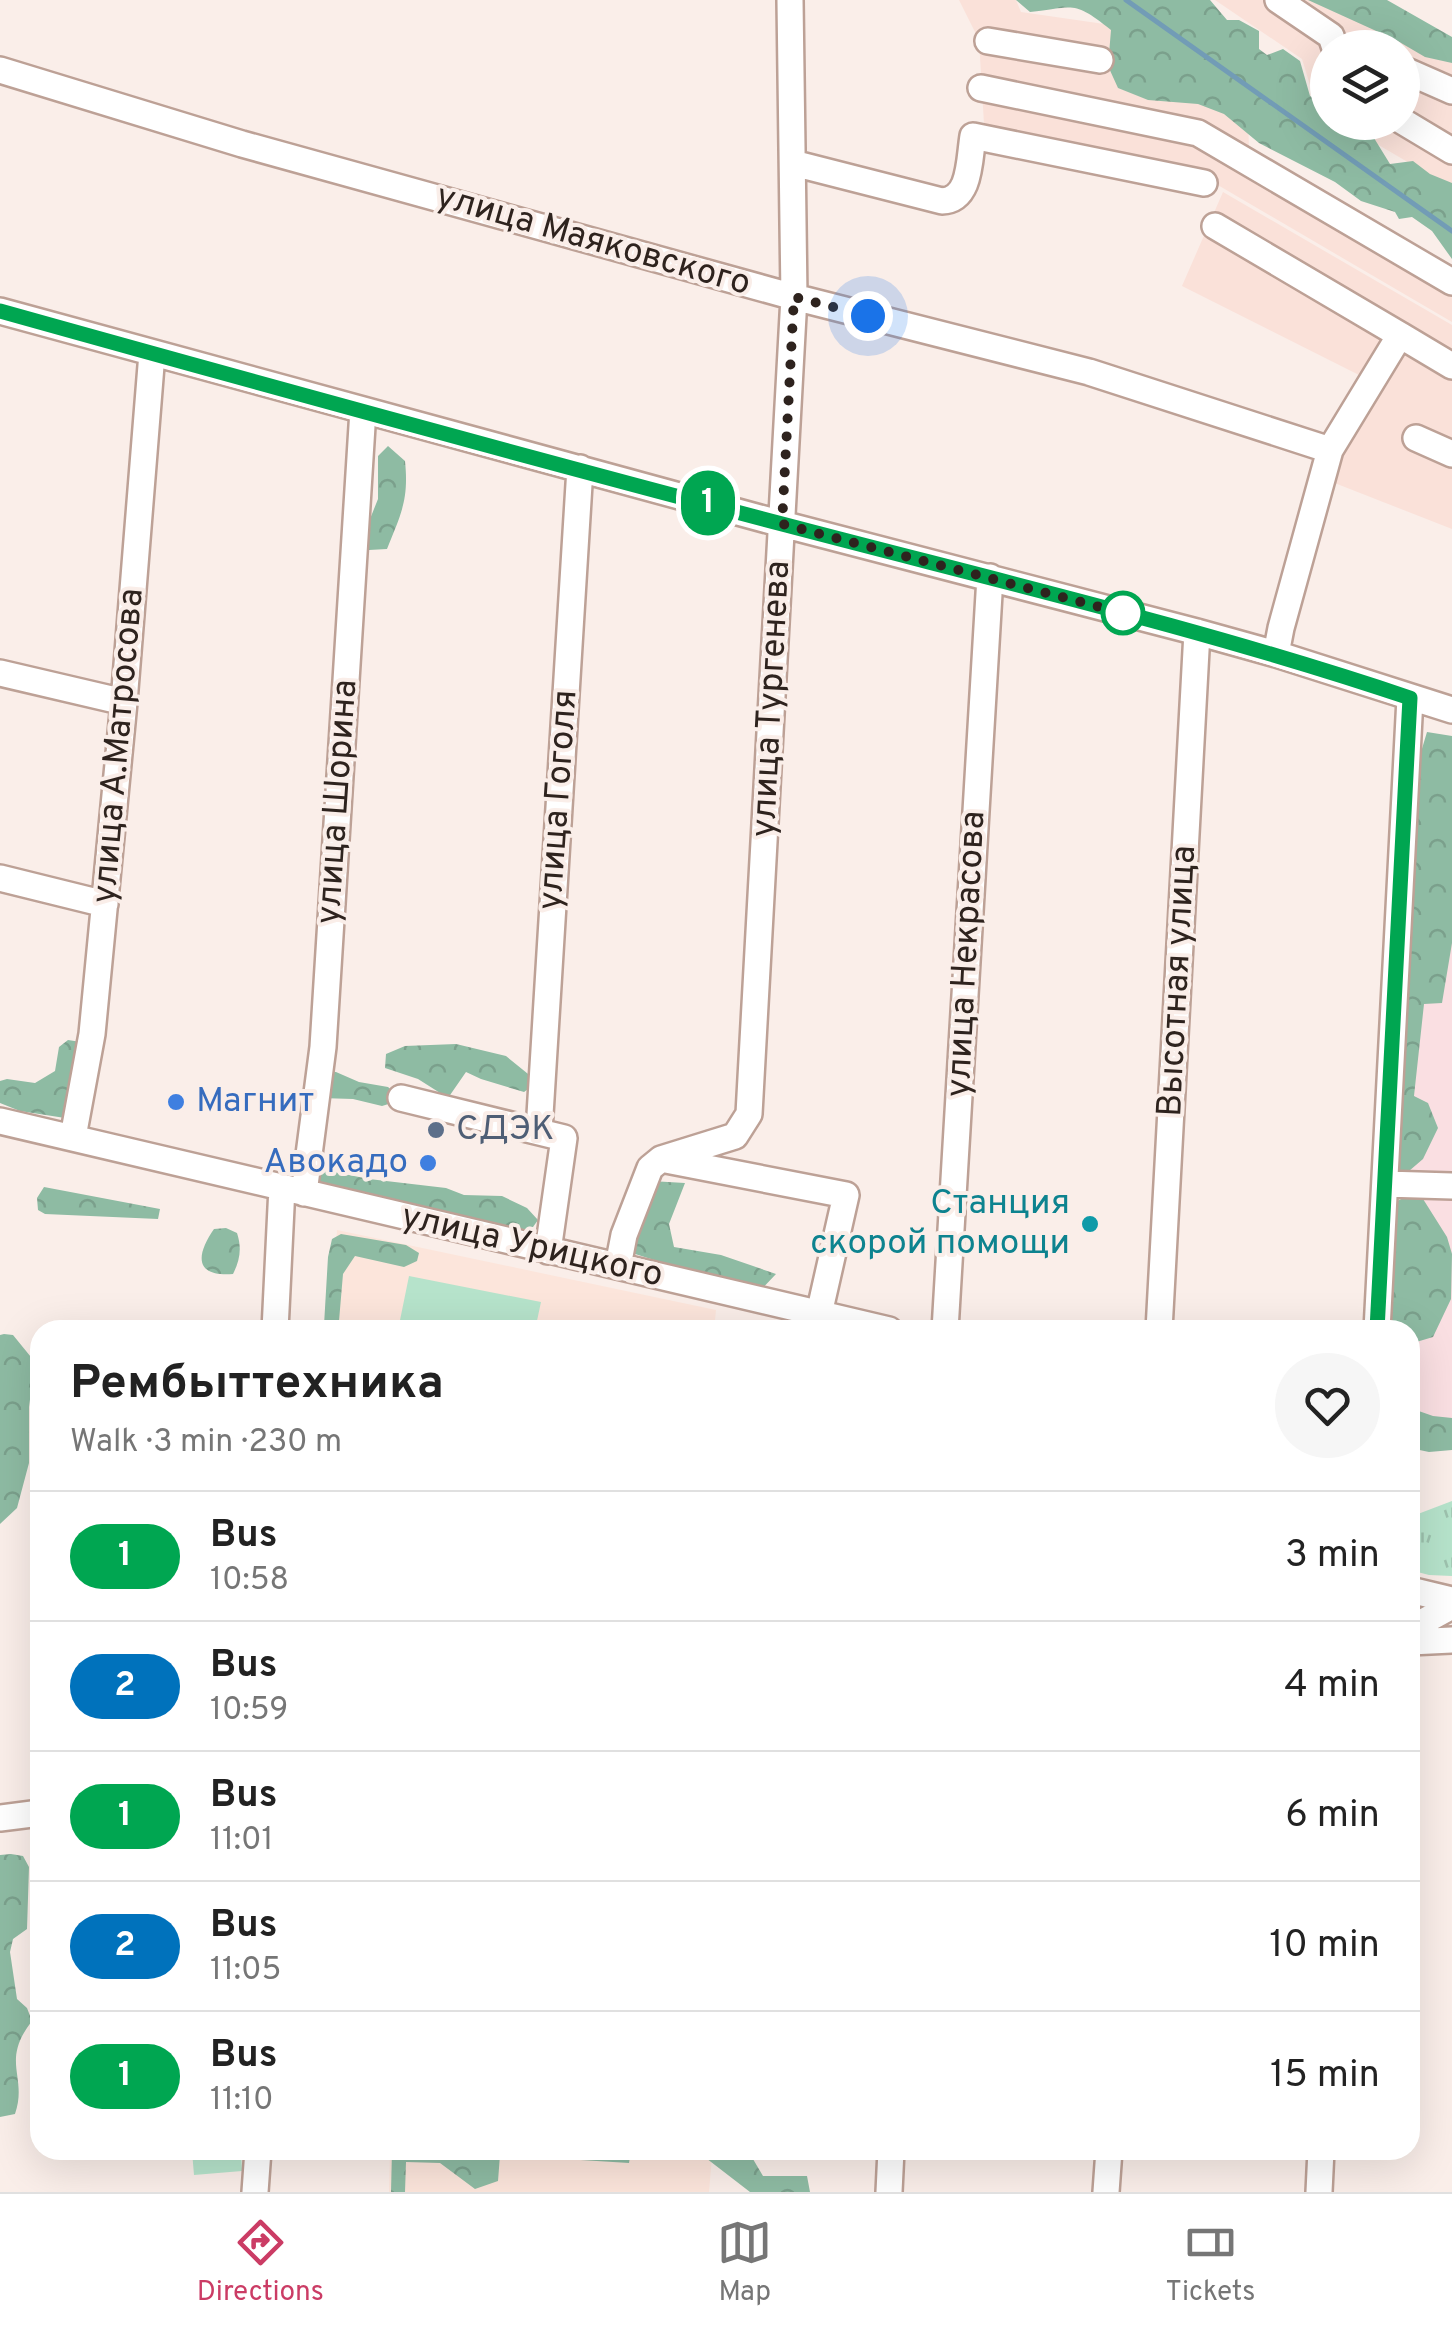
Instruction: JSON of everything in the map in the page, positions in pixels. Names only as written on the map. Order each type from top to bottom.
[{"type":"street","name":"улица Тургенева","points":[[660,1159],[735,1136],[749,1114],[794,297],[790,0]]},
{"type":"street","points":[[1278,0],[1317,30]]},
{"type":"street","points":[[988,41],[1100,60]]},
{"type":"street","name":"улица Маяковского","points":[[0,70],[242,144],[794,297],[1088,372],[1330,450]]},
{"type":"street","points":[[1420,76],[1452,91]]},
{"type":"street","points":[[981,88],[1198,133],[1452,282]]},
{"type":"street","points":[[1420,132],[1452,151]]},
{"type":"street","points":[[793,163],[942,202],[953,201],[962,192],[973,136],[1204,183]]},
{"type":"street","points":[[1214,226],[1452,366]]},
{"type":"street","points":[[0,311],[782,524],[1197,632],[1452,710]]},
{"type":"street","points":[[1276,654],[1330,450],[1400,335]]},
{"type":"street","name":"улица А.Матросова","points":[[73,1137],[92,1034],[152,353]]},
{"type":"street","name":"улица Шорина","points":[[276,1320],[293,1190],[323,1046],[363,410]]},
{"type":"street","points":[[1416,438],[1452,454]]},
{"type":"street","name":"улица Гоголя","points":[[538,1132],[580,468]]},
{"type":"street","name":"улица Некрасова","points":[[946,1320],[990,577]]},
{"type":"street","name":"Высотная улица","points":[[1161,1320],[1197,632]]},
{"type":"street","points":[[0,673],[124,702]]},
{"type":"street","points":[[1377,1320],[1410,698]]},
{"type":"street","points":[[0,878],[105,904]]},
{"type":"street","points":[[401,1098],[564,1138],[548,1251]]},
{"type":"street","name":"улица Урицкого","points":[[0,1120],[845,1320]]},
{"type":"street","points":[[618,1266],[624,1234],[650,1168],[660,1159],[846,1194],[819,1314]]},
{"type":"street","points":[[1384,1184],[1452,1186]]},
{"type":"street","points":[[1420,1593],[1452,1603]]},
{"type":"street","points":[[1420,1624],[1452,1603]]},
{"type":"street","points":[[1420,1642],[1452,1640]]},
{"type":"street","points":[[0,1818],[30,1814]]},
{"type":"street","points":[[255,2192],[257,2160]]},
{"type":"street","points":[[889,2192],[891,2160]]},
{"type":"street","points":[[1106,2192],[1108,2160]]},
{"type":"street","points":[[1319,2192],[1321,2160]]},
{"type":"shaded area","points":[[959,0],[1016,0],[1021,12],[1118,26],[1248,110],[1249,152],[1452,266],[1452,322],[1187,167],[984,124],[979,40]]},
{"type":"shaded area","points":[[1215,0],[1356,0],[1419,30],[1310,30],[1310,85],[1302,59]]},
{"type":"shaded area","points":[[1420,31],[1452,46],[1452,188],[1370,140],[1420,140]]},
{"type":"shaded area","points":[[1223,192],[1452,325],[1452,529],[1332,482],[1361,376],[1182,286]]},
{"type":"shaded area","points":[[1426,739],[1452,747],[1452,1433],[1420,1429],[1420,1320],[1405,1320]]},
{"type":"shaded area","points":[[337,1230],[716,1310],[715,1320],[331,1320]]},
{"type":"shaded area","points":[[390,2160],[712,2160],[709,2192],[389,2192]]},
{"type":"green space","points":[[1016,0],[1210,0],[1227,20],[1239,20],[1259,31],[1259,49],[1267,55],[1283,49],[1300,61],[1310,96],[1310,140],[1375,140],[1390,164],[1413,161],[1452,183],[1452,259],[1432,231],[1412,217],[1399,219],[1395,212],[1361,201],[1335,182],[1259,143],[1224,114],[1198,104],[1148,100],[1118,88],[1108,66],[1111,30],[1089,14],[1074,8],[1030,12]]},
{"type":"green space","points":[[1308,0],[1387,0],[1452,37],[1452,63],[1420,54],[1420,30],[1374,30]]},
{"type":"green space","points":[[388,446],[405,461],[405,497],[387,549],[369,550],[366,529],[378,499],[378,456]]},
{"type":"green space","points":[[1427,732],[1452,736],[1452,943],[1442,1003],[1424,1004],[1414,1096],[1428,1103],[1438,1128],[1423,1159],[1402,1177],[1391,1170],[1415,772]]},
{"type":"green space","points":[[68,1040],[81,1042],[65,1118],[20,1111],[0,1103],[0,1081],[35,1083],[55,1071],[59,1047]]},
{"type":"green space","points":[[456,1044],[506,1056],[538,1082],[524,1092],[466,1072],[448,1098],[418,1079],[385,1068],[386,1054],[405,1046]]},
{"type":"green space","points":[[325,1071],[388,1087],[395,1093],[395,1102],[382,1106],[353,1099],[320,1098]]},
{"type":"green space","points":[[296,1156],[314,1159],[329,1171],[369,1179],[446,1188],[464,1195],[502,1196],[527,1208],[538,1220],[533,1227],[513,1233],[312,1189],[293,1175],[291,1164]]},
{"type":"green space","points":[[651,1181],[685,1183],[669,1224],[674,1247],[721,1255],[776,1274],[758,1293],[632,1253]]},
{"type":"green space","points":[[44,1187],[160,1209],[158,1219],[45,1214],[38,1210],[37,1198]]},
{"type":"green space","points":[[1418,1191],[1447,1237],[1452,1254],[1451,1299],[1433,1337],[1420,1341],[1420,1320],[1381,1320],[1395,1202]]},
{"type":"green space","points":[[226,1228],[237,1233],[239,1244],[233,1274],[211,1272],[202,1262],[204,1247],[214,1229]]},
{"type":"green space","points":[[341,1234],[406,1245],[419,1253],[417,1261],[404,1267],[355,1256],[343,1274],[339,1320],[324,1320],[332,1239]]},
{"type":"green space","points":[[409,1276],[541,1302],[537,1320],[400,1320]]},
{"type":"green space","points":[[0,1335],[13,1335],[30,1356],[30,1400],[29,1463],[17,1508],[0,1524]]},
{"type":"green space","points":[[1420,1411],[1452,1418],[1452,1450],[1420,1450]]},
{"type":"green space","points":[[1452,1501],[1452,1576],[1420,1573],[1420,1513]]},
{"type":"green space","points":[[0,1855],[23,1856],[29,1867],[27,1929],[13,1939],[10,1952],[17,1999],[27,2008],[30,2024],[16,2058],[19,2089],[15,2114],[0,2117]]},
{"type":"green space","points":[[193,2160],[241,2160],[242,2171],[194,2175]]},
{"type":"green space","points":[[392,2160],[500,2160],[498,2181],[475,2189],[440,2163],[406,2162],[405,2192],[391,2192]]},
{"type":"green space","points":[[581,2160],[629,2160],[629,2163]]},
{"type":"green space","points":[[708,2160],[754,2160],[763,2176],[807,2176],[810,2192],[750,2192]]},
{"type":"waterway","points":[[1126,0],[1452,231]]},
{"type":"bus line","name":"1","points":[[0,311],[782,524],[1197,632],[1410,698],[1378,1320]]},
{"type":"place","name":"Магнит","points":[[176,1102]]},
{"type":"place","name":"СДЭК","points":[[436,1130]]},
{"type":"place","name":"Авокадо","points":[[428,1163]]},
{"type":"place","name":"Станция скорой помощи","points":[[1090,1224]]},
{"type":"route","points":[[868,316],[794,297],[782,524],[1123,613]]}]
